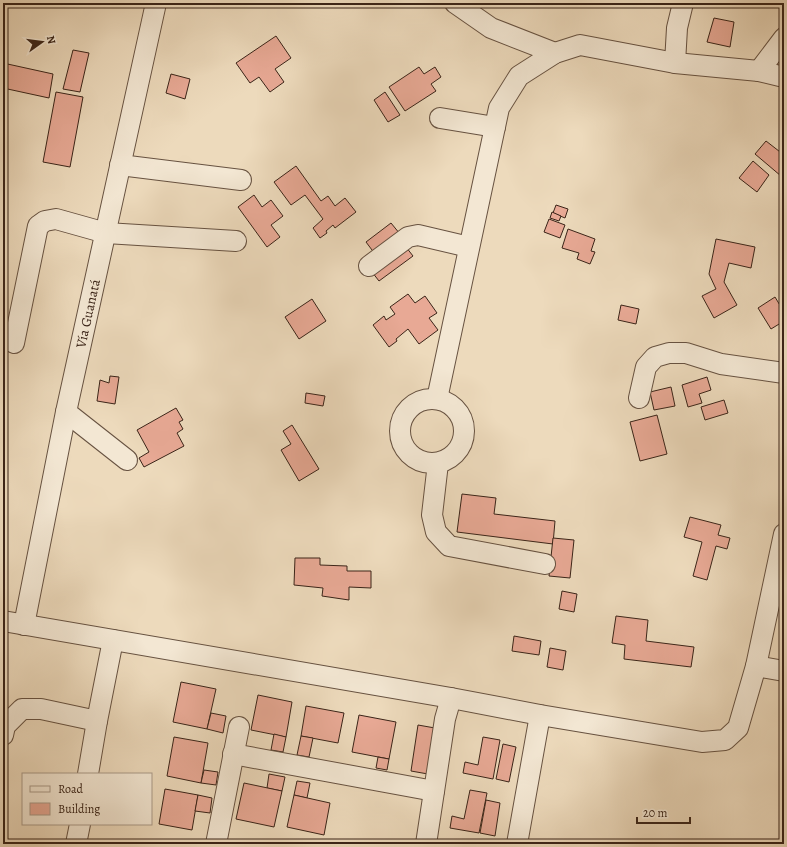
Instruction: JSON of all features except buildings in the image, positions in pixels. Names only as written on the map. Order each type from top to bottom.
[{"type":"street","name":"Vía Guanatá","points":[[24,625],[66,412],[156,3]]},
{"type":"street","points":[[455,3],[491,28],[555,53]]},
{"type":"street","points":[[675,62],[677,28],[683,3]]},
{"type":"street","points":[[759,71],[784,38]]},
{"type":"street","points":[[437,399],[499,108],[519,76],[555,53],[580,45],[675,62],[759,71],[784,77]]},
{"type":"street","points":[[440,118],[495,127]]},
{"type":"street","points":[[120,165],[241,180]]},
{"type":"street","points":[[14,343],[38,226],[45,221],[56,219],[106,233],[236,241]]},
{"type":"street","points":[[369,266],[408,237],[418,236],[469,247]]},
{"type":"street","points":[[639,398],[646,367],[655,357],[669,353],[686,353],[721,364],[784,373]]},
{"type":"street","points":[[437,399],[449,404],[458,413],[463,425],[463,437],[459,449],[450,458],[438,463],[424,463],[412,456],[403,445],[400,439],[400,424],[402,418],[411,406],[423,400],[437,399]]},
{"type":"street","points":[[66,412],[127,460]]},
{"type":"street","points":[[438,463],[432,514],[436,532],[449,546],[545,564]]},
{"type":"street","points":[[3,621],[702,742],[725,740],[738,728],[756,666],[784,534]]},
{"type":"street","points":[[88,773],[113,640]]},
{"type":"street","points":[[756,666],[784,670]]},
{"type":"street","points":[[426,844],[445,719],[451,698]]},
{"type":"street","points":[[3,735],[5,726],[22,709],[41,709],[98,721]]},
{"type":"street","points":[[517,844],[540,715]]},
{"type":"street","points":[[216,844],[239,727]]},
{"type":"street","points":[[234,754],[434,791]]},
{"type":"street","points":[[76,844],[80,825]]}]
